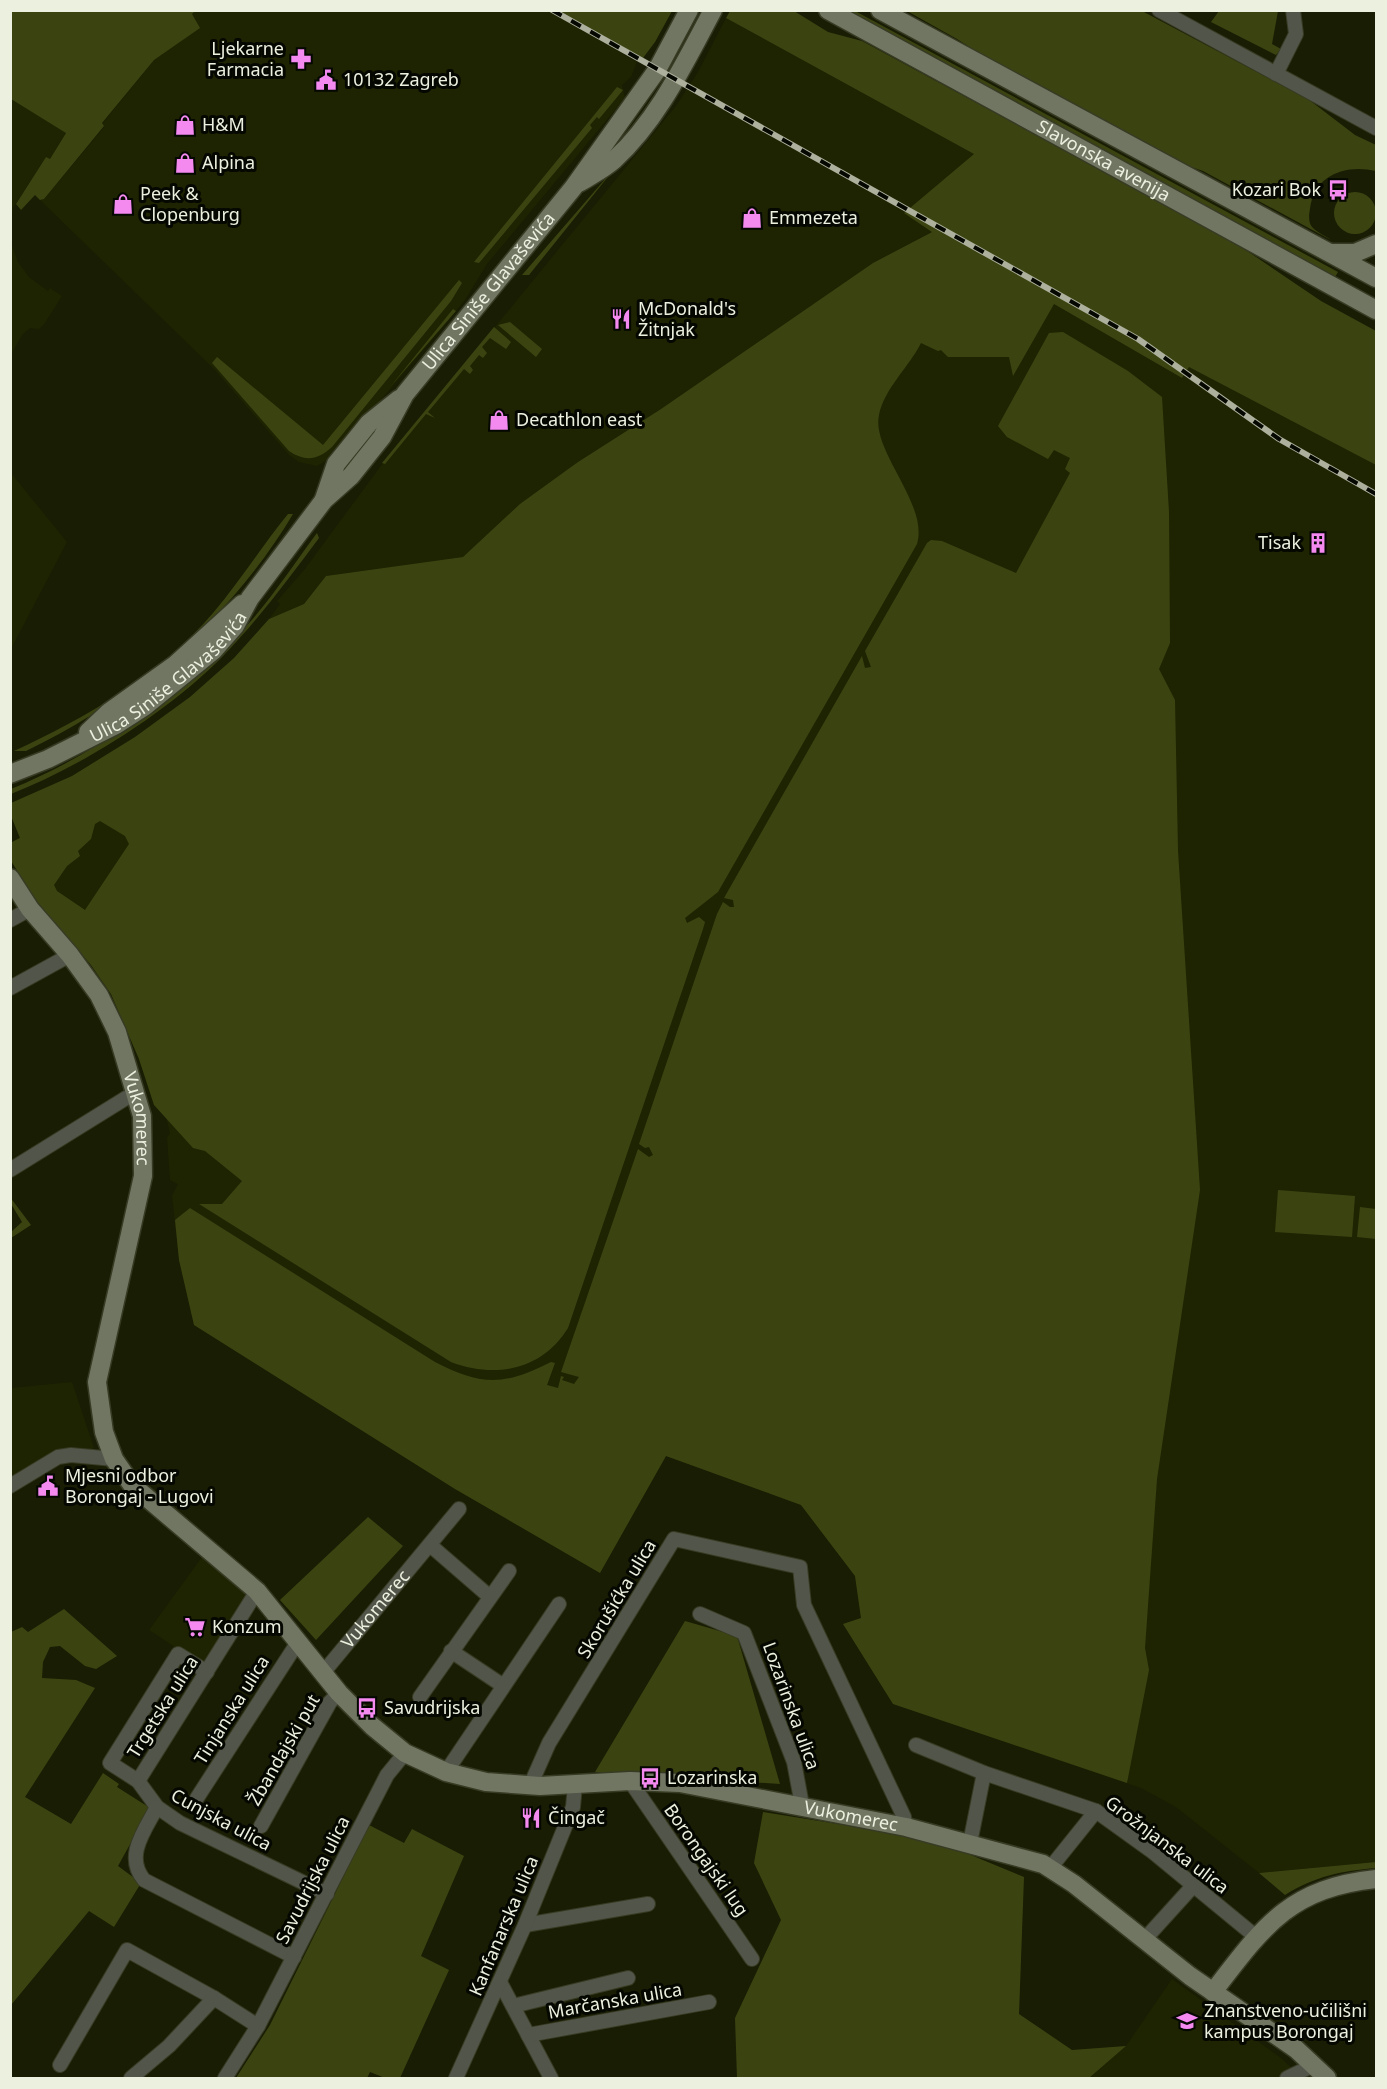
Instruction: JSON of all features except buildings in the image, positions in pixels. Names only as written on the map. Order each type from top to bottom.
[{"type":"street","name":"Ulica Siniše Glavaševića","points":[[10,774],[116,725],[199,664],[235,626],[250,598],[324,500],[336,464],[369,423],[405,394],[573,188],[657,70],[689,10]]},
{"type":"street","name":"Ulica Siniše Glavaševića","points":[[573,188],[614,160],[649,120],[675,80],[713,10]]},
{"type":"street","name":"Slavonska avenija","points":[[828,10],[1377,310]]},
{"type":"street","name":"Slavonska avenija","points":[[880,10],[1377,278]]},
{"type":"street","points":[[1159,10],[1374,128]]},
{"type":"street","points":[[1276,74],[1296,34],[1293,10]]},
{"type":"street","points":[[1331,253],[1355,253],[1377,244]]},
{"type":"street","name":"Vukomerec","points":[[10,878],[30,909],[70,955],[104,1004],[117,1032],[137,1095],[142,1122],[143,1176],[97,1382],[102,1422],[114,1459],[125,1477],[140,1494],[230,1566],[257,1591],[322,1674],[372,1726],[405,1753],[446,1772],[486,1782],[530,1785],[630,1781],[680,1783],[906,1827],[1051,1867],[1143,1940],[1314,2065],[1327,2079]]},
{"type":"street","points":[[10,920],[30,909]]},
{"type":"street","points":[[10,988],[70,955]]},
{"type":"street","points":[[10,1170],[126,1098],[137,1095]]},
{"type":"street","points":[[10,1486],[58,1457],[71,1455],[114,1459]]},
{"type":"street","name":"Vukomerec","points":[[322,1674],[459,1509]]},
{"type":"street","name":"Skorušićka ulica","points":[[530,1785],[549,1743],[674,1539],[800,1566],[804,1605],[904,1817],[906,1827]]},
{"type":"street","points":[[430,1545],[490,1597]]},
{"type":"street","points":[[420,1697],[509,1571]]},
{"type":"street","name":"Trgetska ulica","points":[[138,1781],[257,1591]]},
{"type":"street","points":[[446,1772],[502,1685],[559,1604]]},
{"type":"street","name":"Lozarinska ulica","points":[[700,1614],[744,1633],[794,1762],[802,1805]]},
{"type":"street","name":"Tinjanska ulica","points":[[197,1798],[298,1642]]},
{"type":"street","points":[[451,1651],[502,1685]]},
{"type":"street","name":"Cunjska ulica","points":[[207,1672],[178,1654],[110,1763],[138,1781],[157,1807],[180,1823],[327,1894]]},
{"type":"street","name":"Žbandajski put","points":[[261,1826],[330,1702],[339,1693]]},
{"type":"street","name":"Grožnjanska ulica","points":[[916,1745],[984,1773],[1096,1811],[1153,1852],[1255,1936]]},
{"type":"street","name":"Savudrijska ulica","points":[[225,2079],[258,2026],[387,1774],[405,1753]]},
{"type":"street","points":[[970,1844],[984,1773]]},
{"type":"street","name":"Borongajski lug","points":[[630,1781],[752,1959]]},
{"type":"street","name":"Kanfanarska ulica","points":[[456,2079],[501,1984],[573,1807],[575,1785]]},
{"type":"street","points":[[157,1807],[136,1845],[136,1867],[144,1880],[294,1957]]},
{"type":"street","points":[[1051,1867],[1096,1811]]},
{"type":"street","points":[[1213,1992],[1255,1936],[1269,1922],[1311,1893],[1352,1881],[1377,1879]]},
{"type":"street","points":[[1143,1940],[1193,1886]]},
{"type":"street","points":[[525,1925],[648,1904]]},
{"type":"street","points":[[60,2065],[127,1950],[214,1998],[258,2026]]},
{"type":"street","points":[[513,2006],[628,1978]]},
{"type":"street","points":[[501,1984],[551,2079]]},
{"type":"street","points":[[131,2079],[169,2046],[214,1998]]},
{"type":"street","name":"Marčanska ulica","points":[[528,2035],[709,2002]]},
{"type":"street","points":[[1287,2079],[1314,2065]]},
{"type":"shaded area","points":[[11,10],[195,11],[192,14],[200,28],[154,60],[44,199],[40,200],[35,195],[21,210],[16,204],[46,157],[50,159],[66,133],[11,99]]},
{"type":"shaded area","points":[[195,11],[551,11],[637,62],[631,77],[622,85],[625,98],[487,264],[465,300],[334,456],[317,466],[299,462],[289,455],[214,369],[40,200],[44,199],[104,127],[102,124],[154,60],[199,28],[192,14]]},
{"type":"shaded area","points":[[558,11],[672,11],[655,42],[643,58]]},
{"type":"shaded area","points":[[730,11],[794,11],[828,32],[862,41],[1231,240],[1321,301],[1376,331],[1376,465],[1189,367],[1182,378],[1054,304],[1013,376],[1009,357],[948,357],[941,350],[938,351],[921,343],[891,387],[879,415],[879,429],[883,445],[915,512],[918,528],[917,544],[718,892],[685,918],[687,923],[699,917],[705,922],[568,1328],[557,1342],[531,1362],[501,1370],[468,1367],[451,1362],[199,1204],[222,1204],[242,1181],[205,1151],[193,1148],[154,1105],[139,1059],[111,994],[91,965],[38,903],[11,861],[10,843],[20,838],[11,816],[11,803],[72,776],[135,737],[190,697],[234,658],[269,619],[304,604],[326,576],[463,557],[520,504],[578,462],[661,409],[873,263],[932,232],[904,213],[974,154],[726,18]],"holes":[[[100,821],[125,836],[129,844],[85,910],[57,891],[54,885],[67,866],[80,856],[78,851],[91,839],[95,824]]]},
{"type":"shaded area","points":[[843,11],[855,11],[1338,272],[1335,277]]},
{"type":"shaded area","points":[[907,11],[1142,11],[1308,99],[1355,135],[1376,145],[1376,171],[1354,169],[1343,171],[1334,174],[1318,187],[1310,209],[1310,223],[1314,229],[1331,240],[1203,171],[1165,158],[1016,77],[957,39]]},
{"type":"shaded area","points":[[1219,11],[1278,11],[1272,44],[1281,49],[1276,55],[1211,22]]},
{"type":"shaded area","points":[[726,18],[974,154],[904,213],[933,231],[873,263],[661,409],[578,462],[463,557],[326,576],[304,604],[269,619],[280,604],[277,601],[304,570],[380,467],[676,106],[698,72]]},
{"type":"shaded area","points":[[617,87],[623,90],[599,119],[597,117],[590,125],[592,128],[479,263],[474,262]]},
{"type":"shaded area","points":[[11,99],[66,132],[50,159],[46,157],[13,208],[11,219]]},
{"type":"shaded area","points":[[619,163],[529,275],[522,275]]},
{"type":"shaded area","points":[[1355,192],[1363,193],[1370,198],[1375,205],[1375,221],[1370,228],[1363,233],[1355,234],[1347,233],[1340,228],[1335,221],[1334,213],[1335,205],[1340,198],[1347,193]]},
{"type":"shaded area","points":[[11,243],[18,262],[29,277],[48,291],[50,288],[62,296],[45,323],[39,329],[30,328],[23,334],[11,354]]},
{"type":"shaded area","points":[[976,259],[1182,378],[1189,367],[1376,465],[1376,1862],[1259,1873],[1176,1807],[1141,1788],[893,1704],[843,1624],[861,1618],[855,1576],[801,1505],[666,1456],[600,1573],[455,1489],[194,1325],[179,1260],[172,1196],[178,1184],[170,1180],[167,1138],[170,1133],[166,1117],[154,1105],[139,1059],[111,994],[91,965],[38,903],[11,861],[10,843]]},
{"type":"shaded area","points":[[459,280],[462,283],[451,301],[332,447],[322,455],[306,458],[289,451],[212,363],[217,357],[323,445]]},
{"type":"shaded area","points":[[453,309],[456,311],[390,387]]},
{"type":"shaded area","points":[[510,322],[542,349],[536,357],[498,325]]},
{"type":"shaded area","points":[[494,327],[511,342],[506,349],[490,338],[482,347],[487,353],[483,358],[479,355],[470,366],[473,370],[470,374],[464,369],[428,412],[435,418],[426,414],[385,464],[382,463]]},
{"type":"shaded area","points":[[1063,332],[1128,371],[1162,397],[1169,512],[1170,643],[1159,669],[1175,700],[1178,851],[1200,1190],[1157,1479],[1145,1648],[1149,1670],[1127,1783],[893,1704],[843,1624],[861,1618],[855,1576],[801,1505],[666,1456],[600,1573],[455,1489],[194,1325],[179,1260],[175,1220],[190,1208],[435,1362],[466,1376],[493,1380],[506,1379],[520,1376],[551,1362],[555,1363],[547,1385],[558,1388],[561,1376],[564,1377],[562,1380],[574,1384],[579,1377],[561,1372],[638,1149],[649,1157],[653,1155],[649,1147],[645,1148],[639,1144],[717,914],[723,902],[734,907],[733,900],[724,898],[862,656],[865,668],[871,667],[865,651],[927,543],[931,540],[942,541],[1016,573],[1070,473],[1065,469],[1070,458],[1054,450],[1048,459],[1007,437],[998,426],[1049,333]]},
{"type":"shaded area","points":[[11,473],[67,542],[11,649]]},
{"type":"shaded area","points":[[288,514],[293,514],[268,553],[240,589],[210,622],[177,652],[106,706],[67,730],[26,751],[14,751],[95,709],[170,656],[213,613]]},
{"type":"shaded area","points":[[317,533],[319,538],[273,598],[237,641],[202,676],[124,735],[67,768],[11,794],[11,789],[71,760],[129,725],[209,663],[245,628],[267,602]]},
{"type":"shaded area","points":[[1278,1190],[1355,1196],[1352,1237],[1275,1232]]},
{"type":"shaded area","points":[[10,1197],[31,1225],[11,1238],[11,1232],[22,1222],[11,1204]]},
{"type":"shaded area","points":[[1360,1207],[1376,1209],[1376,1239],[1357,1237]]},
{"type":"shaded area","points":[[72,1382],[94,1448],[91,1450],[75,1447],[64,1448],[11,1482],[11,1388]]},
{"type":"shaded area","points":[[368,1517],[403,1546],[316,1640],[280,1600]]},
{"type":"shaded area","points":[[202,1557],[248,1596],[205,1667],[149,1630]]},
{"type":"shaded area","points":[[64,1609],[117,1656],[96,1669],[85,1666],[60,1646],[50,1647],[43,1662],[42,1678],[76,1680],[95,1688],[25,1797],[71,1824],[103,1773],[119,1784],[117,1787],[150,1808],[118,1866],[141,1883],[114,1927],[89,1911],[11,2005],[11,1632],[22,1627],[28,1632]]},
{"type":"shaded area","points":[[685,1621],[737,1636],[780,1784],[595,1772]]},
{"type":"shaded area","points":[[763,1812],[932,1839],[1024,1877],[1019,2014],[1072,2050],[1126,2046],[1089,2078],[737,2078],[735,2018],[781,1920],[754,1863]]},
{"type":"shaded area","points":[[369,1825],[404,1843],[412,1829],[464,1856],[421,1956],[449,1970],[400,2078],[385,2078],[370,2072],[367,2078],[236,2078],[270,2025]]},
{"type":"shaded area","points":[[1376,1862],[1376,1868],[1329,1876],[1307,1883],[1285,1895],[1259,1873]]},
{"type":"shaded area","name":"Znanstveno-učilišni kampus Borongaj","points":[[1172,1979],[1281,2058],[1302,2078],[1089,2078],[1126,2046]]},
{"type":"railway","points":[[552,10],[1138,339],[1279,439],[1376,494]]},
{"type":"place","name":"Ljekarne Farmacia","points":[[301,59]]},
{"type":"place","name":"10132 Zagreb","points":[[326,80]]},
{"type":"place","name":"H&M","points":[[185,125]]},
{"type":"place","name":"Alpina","points":[[185,163]]},
{"type":"place","name":"Kozari Bok","points":[[1338,190]]},
{"type":"place","name":"Peek & Clopenburg","points":[[123,204]]},
{"type":"place","name":"Emmezeta","points":[[752,218]]},
{"type":"place","name":"McDonald's Žitnjak","points":[[621,319]]},
{"type":"place","name":"Decathlon east","points":[[499,420]]},
{"type":"place","name":"Tisak","points":[[1318,543]]},
{"type":"place","name":"Mjesni odbor Borongaj - Lugovi","points":[[48,1486]]},
{"type":"place","name":"Konzum","points":[[195,1627]]},
{"type":"place","name":"Savudrijska","points":[[367,1708]]},
{"type":"place","name":"Lozarinska","points":[[650,1778]]},
{"type":"place","name":"Čingač","points":[[531,1818]]},
{"type":"place","name":"Znanstveno-učilišni kampus Borongaj","points":[[1187,2021]]}]
